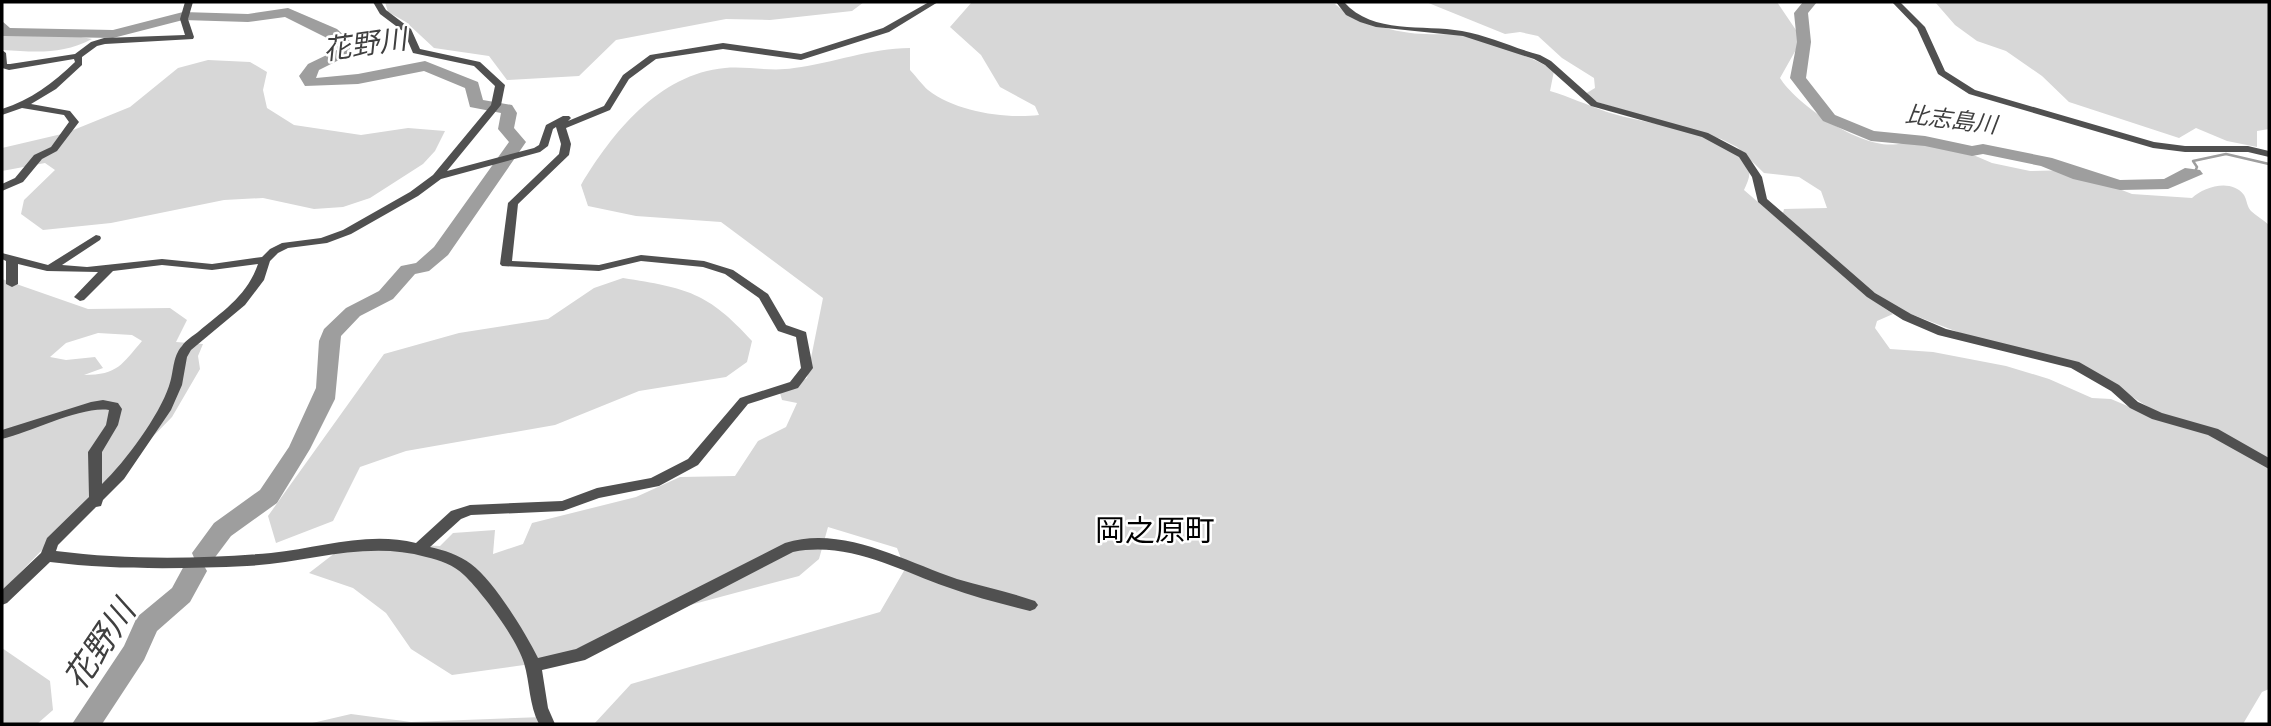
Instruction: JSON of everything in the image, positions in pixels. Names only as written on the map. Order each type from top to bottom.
[{"type":"street","points":[[2,53],[3,65],[9,67],[78,56],[93,44],[104,41],[190,37],[185,17],[189,2]]},
{"type":"street","points":[[12,284],[7,258],[50,268],[87,270],[162,262],[212,267],[265,260],[286,246],[323,241],[346,232],[414,194],[437,177],[493,109],[500,85],[484,67],[468,60],[416,51],[408,31],[383,12],[377,2]]},
{"type":"street","points":[[419,548],[456,515],[470,510],[563,506],[597,493],[654,482],[693,462],[744,401],[794,384],[807,368],[802,335],[782,328],[764,296],[729,272],[704,264],[654,258],[628,260],[599,268],[506,264],[513,204],[564,155],[566,144],[561,127],[576,118],[607,108],[626,77],[653,57],[723,46],[801,57],[886,30],[934,2]]},
{"type":"street","points":[[1340,2],[1343,8],[1371,22],[1419,33],[1459,33],[1537,57],[1548,63],[1594,104],[1724,143],[1742,155],[1752,166],[1762,200],[1871,295],[1907,317],[1978,342],[2075,365],[2115,388],[2134,405],[2157,416],[2213,432],[2269,464]]},
{"type":"street","points":[[1896,2],[1921,27],[1941,72],[1972,92],[2153,145],[2185,149],[2248,149],[2269,154]]},
{"type":"street","points":[[2,112],[25,106],[55,87],[79,63],[78,56]]},
{"type":"street","points":[[437,177],[543,146],[545,132],[557,122],[609,102]]},
{"type":"street","points":[[2,188],[19,180],[38,157],[54,149],[74,122],[67,113],[25,106]]},
{"type":"street","points":[[50,268],[96,238]]},
{"type":"street","points":[[2,599],[47,556],[52,542],[120,476],[141,441],[165,410],[176,385],[181,355],[200,334],[240,302],[258,280],[265,260]]},
{"type":"street","points":[[80,297],[111,267]]},
{"type":"street","points":[[2,434],[29,428],[91,405],[113,406],[116,409],[114,419],[95,452],[96,502]]},
{"type":"street","points":[[532,666],[579,655],[806,541],[826,543],[871,555],[1030,606]]},
{"type":"street","points":[[47,556],[109,563],[269,558],[372,542],[419,548],[449,558],[471,572],[525,649],[532,666],[535,696],[547,724]]},
{"type":"shaded area","points":[[385,2],[864,2],[852,11],[770,20],[726,19],[616,40],[579,76],[507,80],[489,56],[434,48],[406,22],[388,12]]},
{"type":"shaded area","points":[[972,2],[1335,4],[1365,21],[1390,29],[1459,35],[1497,46],[1554,71],[1550,91],[1607,112],[1698,134],[1731,150],[1749,168],[1749,179],[1744,190],[1868,297],[1893,314],[1877,321],[1875,328],[1890,349],[1933,352],[2006,366],[2049,379],[2092,398],[2111,399],[2137,410],[2159,414],[2084,366],[1968,336],[1903,311],[1866,287],[1783,213],[1784,209],[1827,208],[1821,191],[1799,177],[1764,173],[1737,147],[1721,139],[1597,102],[1585,94],[1595,88],[1594,78],[1562,58],[1538,36],[1520,32],[1505,34],[1426,2],[1777,2],[1802,39],[1780,78],[1821,117],[1861,138],[1880,144],[1898,144],[1912,138],[1943,142],[1992,163],[2030,171],[2071,170],[2132,194],[2192,198],[2203,190],[2218,186],[2239,190],[2251,211],[2269,225],[2269,689],[2262,692],[2243,724],[594,724],[631,684],[880,612],[905,569],[897,548],[828,527],[819,559],[799,576],[664,612],[545,662],[452,675],[411,649],[386,613],[353,588],[309,573],[344,546],[380,543],[440,546],[453,533],[495,530],[493,554],[523,544],[532,523],[636,497],[680,477],[735,476],[758,441],[786,427],[797,403],[782,400],[780,393],[807,378],[823,298],[721,222],[636,216],[588,206],[581,185],[607,146],[640,109],[679,82],[701,73],[725,68],[785,69],[881,50],[910,48],[910,70],[939,98],[967,109],[997,115],[1039,115],[1035,106],[1000,87],[981,55],[950,27]]},
{"type":"shaded area","points":[[1935,2],[2269,2],[2269,129],[2257,131],[2257,147],[2227,141],[2196,128],[2179,138],[2069,102],[2042,76],[2006,51],[1977,41],[1955,25]]},
{"type":"shaded area","points":[[2,34],[92,39],[59,50],[14,51],[2,50]]},
{"type":"shaded area","points":[[208,60],[250,62],[267,72],[263,90],[267,108],[294,125],[361,135],[408,128],[445,131],[435,151],[423,164],[370,198],[343,207],[314,209],[263,198],[224,200],[111,223],[43,230],[21,214],[24,200],[55,170],[45,163],[2,171],[2,148],[66,133],[130,107],[178,68]]},
{"type":"shaded area","points":[[623,278],[680,289],[708,302],[752,341],[747,362],[726,377],[639,391],[555,425],[406,451],[360,467],[333,521],[276,543],[268,516],[384,354],[459,333],[548,319],[594,288]]},
{"type":"shaded area","points":[[2,279],[88,309],[170,308],[187,320],[176,342],[203,344],[198,356],[200,369],[172,417],[2,591]],"holes":[[[98,333],[132,335],[142,341],[118,367],[105,373],[84,375],[103,368],[95,357],[66,360],[50,357],[66,343]]]},
{"type":"shaded area","points":[[2,648],[50,681],[53,710],[37,724],[2,724]]},
{"type":"shaded area","points":[[351,714],[411,722],[543,717],[547,724],[308,724]]},
{"type":"waterway","name":"比志島川","points":[[1810,2],[1801,13],[1804,42],[1798,78],[1829,118],[1871,136],[1925,141],[1972,151],[1983,149],[2046,162],[2079,175],[2120,185],[2168,184],[2185,173],[2194,174]]},
{"type":"waterway","name":"花野川","points":[[2,25],[5,32],[113,34],[183,16],[248,18],[288,12],[332,32],[344,42],[344,52],[313,67],[307,76],[310,83],[358,79],[425,66],[472,85],[476,104],[506,108],[509,113],[506,129],[518,142],[441,251],[422,267],[408,270],[386,295],[353,312],[331,334],[329,374],[324,399],[299,449],[268,497],[252,511],[222,529],[204,553]]},
{"type":"waterway","points":[[2194,174],[2197,167],[2193,161],[2226,154],[2269,164]]},
{"type":"waterway","name":"花野川","points":[[86,724],[135,652],[146,625],[181,595],[194,571]]},
{"type":"district","name":"岡之原町","points":[[1155,532]]}]
